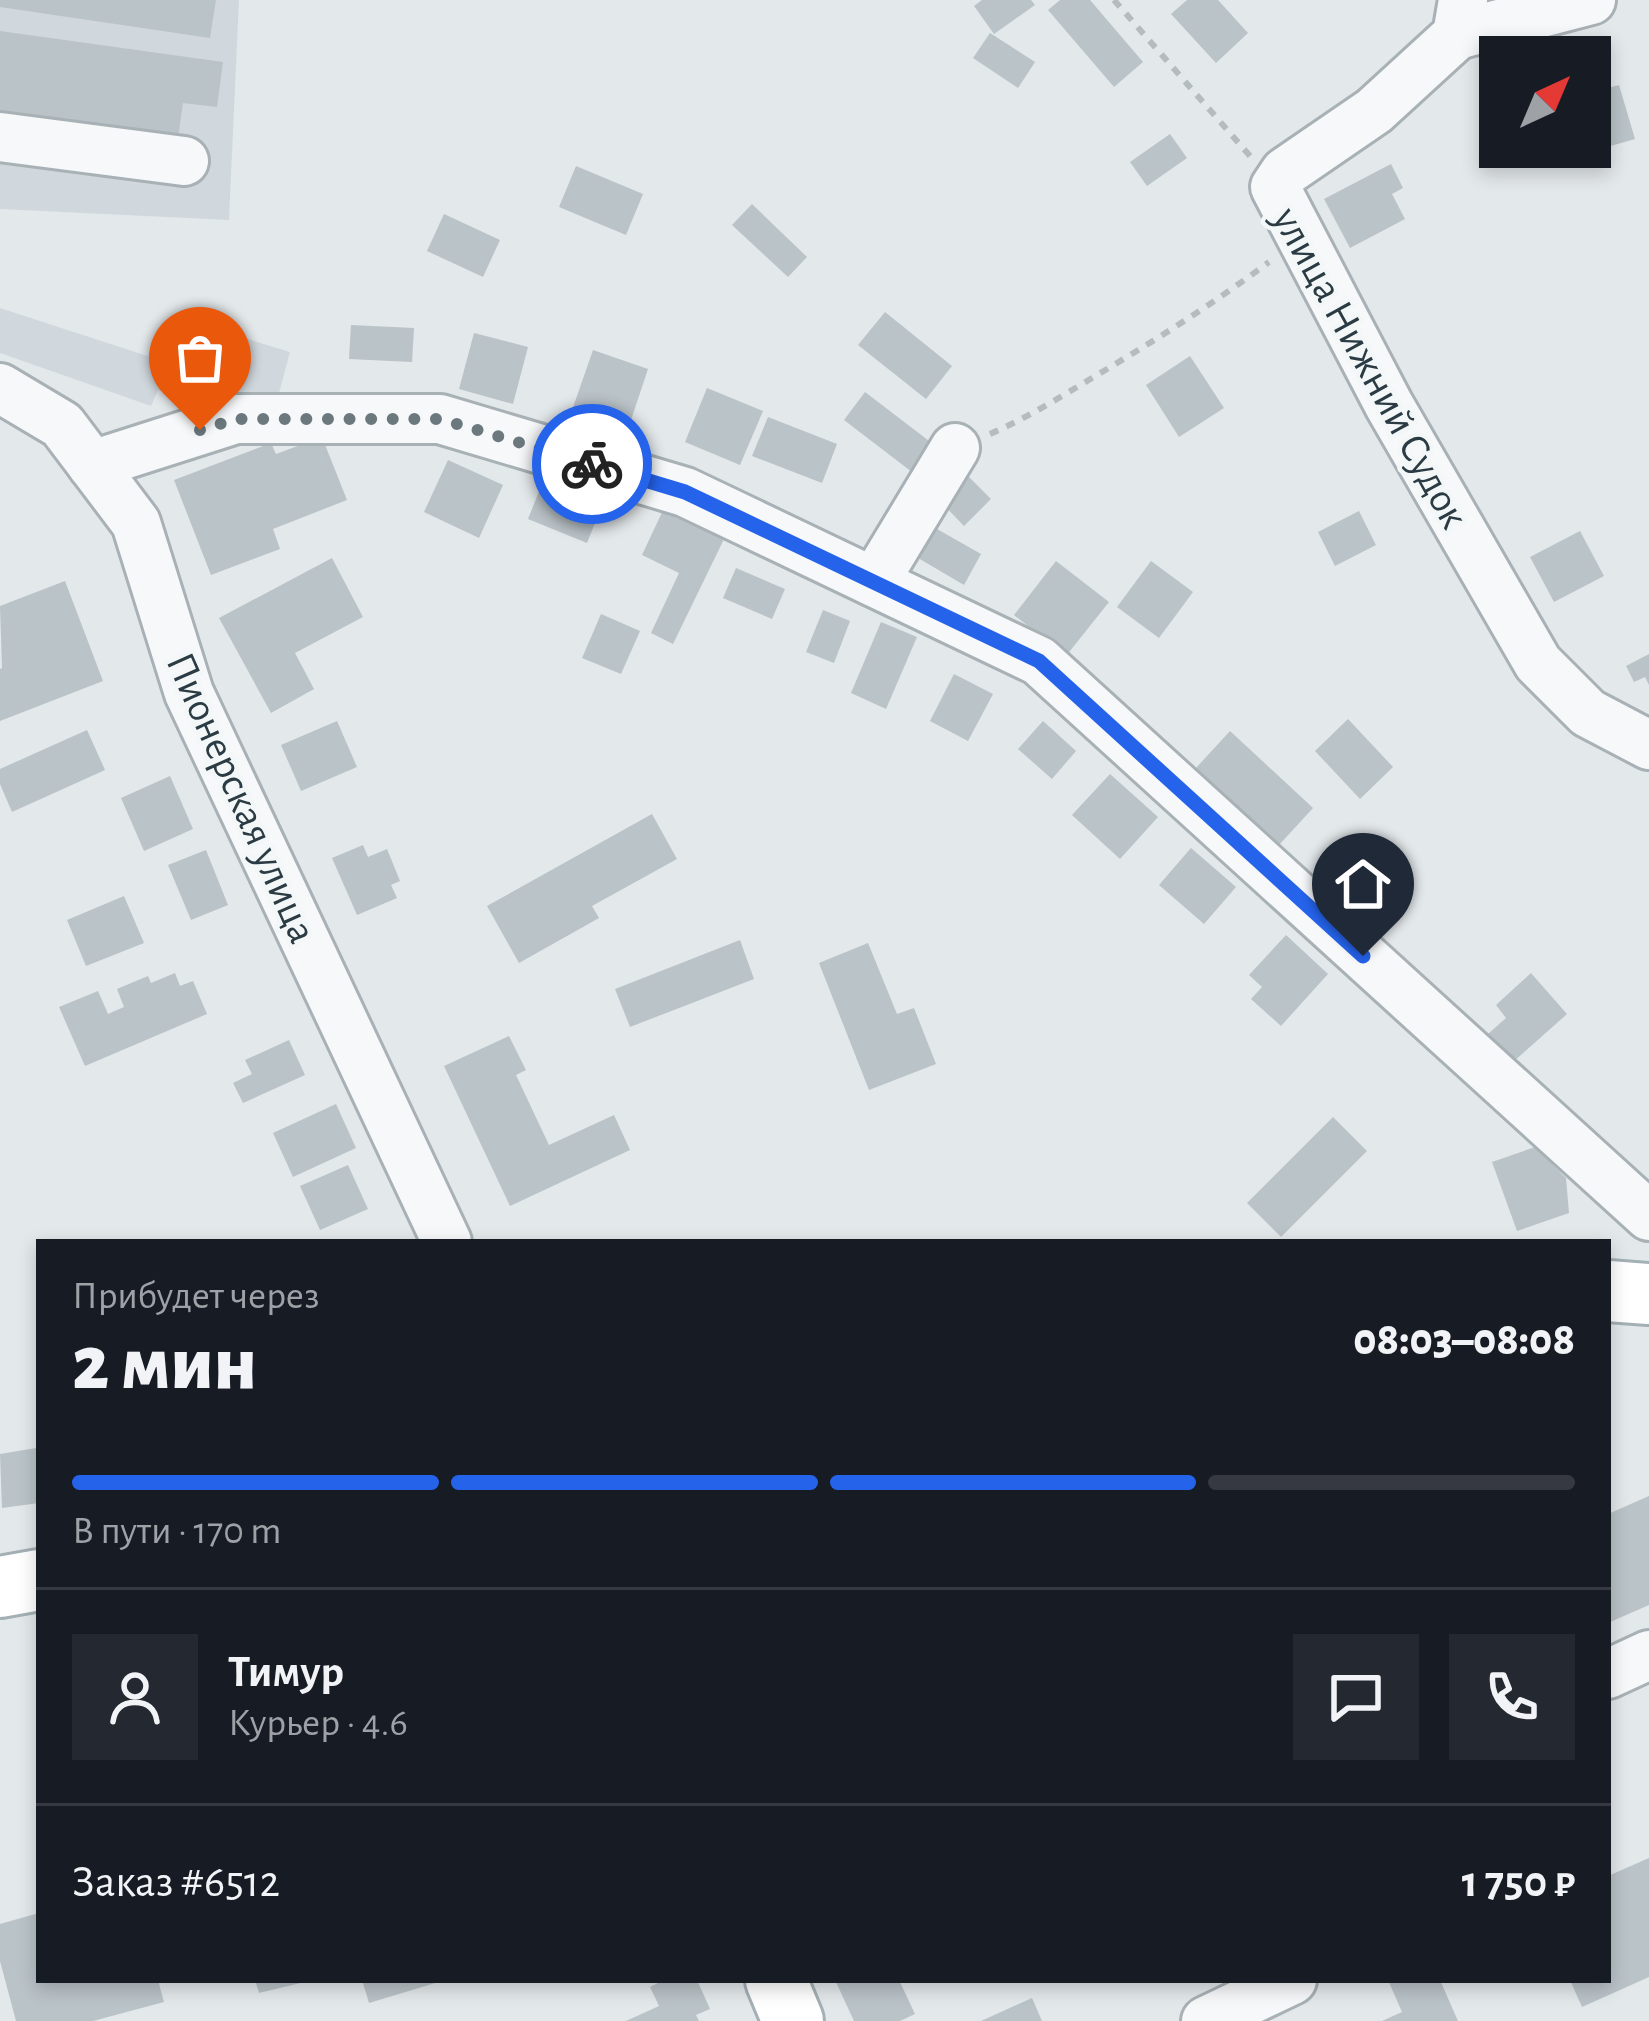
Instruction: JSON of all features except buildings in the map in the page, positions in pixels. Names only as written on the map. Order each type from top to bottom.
[{"type":"main road","points":[[1611,1291],[1649,1294]]},
{"type":"main road","points":[[0,1587],[36,1581]]},
{"type":"main road","points":[[777,1983],[794,2021]]},
{"type":"street","points":[[1460,18],[1592,0]]},
{"type":"street","name":"улица Нижний Судок","points":[[1460,18],[1374,111],[1286,172],[1275,187],[1388,406],[1538,663],[1588,713],[1649,746]]},
{"type":"street","points":[[0,137],[184,161]]},
{"type":"street","name":"Пионерская улица","points":[[0,388],[62,424],[136,523],[189,693],[446,1239]]},
{"type":"street","points":[[92,465],[236,419],[440,419],[685,492],[1039,661],[1649,1216]]},
{"type":"street","points":[[874,582],[955,448]]},
{"type":"street","points":[[1611,1673],[1649,1655]]},
{"type":"street","points":[[1207,2021],[1286,1983]]},
{"type":"path","points":[[1114,0],[1250,156]]},
{"type":"path","points":[[955,448],[1018,422],[1245,280]]},
{"type":"shaded area","points":[[0,0],[239,0],[229,220],[0,209]]},
{"type":"shaded area","points":[[0,308],[166,362],[173,346],[215,360],[225,332],[290,352],[278,397],[256,392],[253,401],[208,389],[201,404],[158,390],[151,406],[0,353]]},
{"type":"way so far","points":[[200,430],[236,419],[440,419],[592,464]]},
{"type":"route","points":[[592,464],[685,492],[1039,661],[1363,956]]}]
